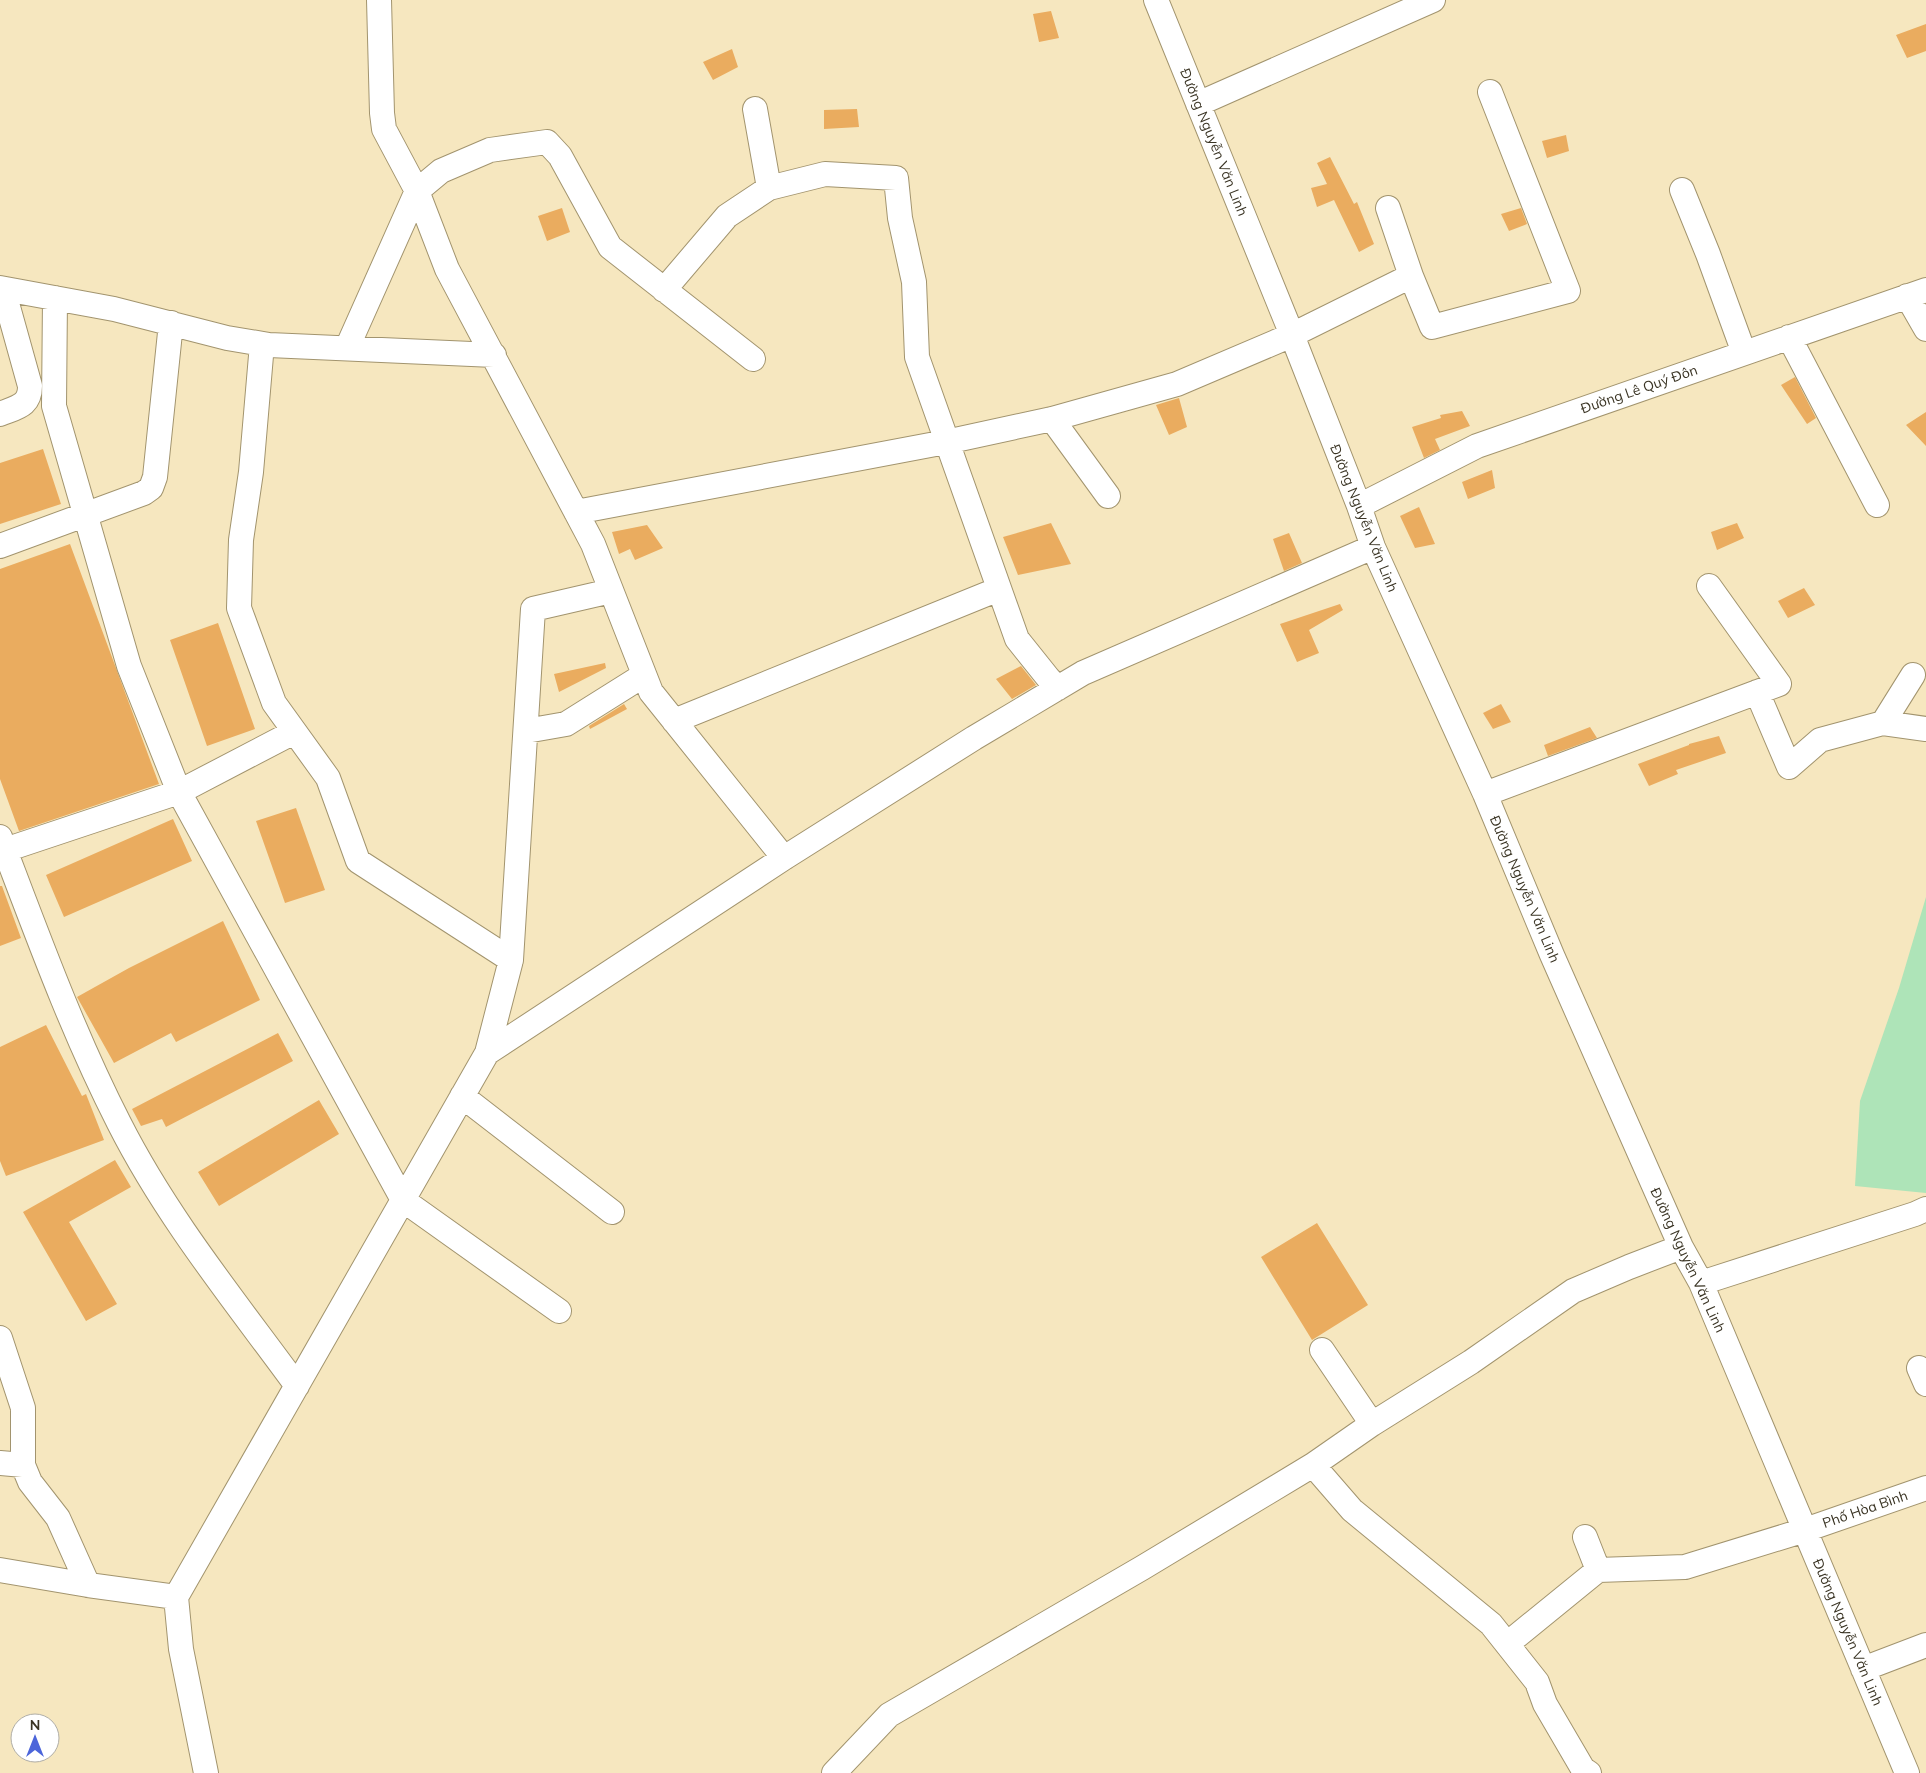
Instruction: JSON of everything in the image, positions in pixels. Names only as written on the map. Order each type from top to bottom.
[{"type":"street","points":[[379,0],[384,129],[417,191],[447,269],[593,544],[651,692],[784,858]]},
{"type":"street","name":"Đường Nguyễn Văn Linh","points":[[1156,0],[1360,506],[1373,547],[1485,794],[1552,955],[1681,1247],[1701,1283],[1907,1773]]},
{"type":"street","points":[[1198,104],[1433,0]]},
{"type":"street","points":[[1388,208],[1411,276],[1432,327],[1568,291],[1490,92]]},
{"type":"street","points":[[755,109],[769,188]]},
{"type":"street","points":[[347,348],[417,191],[441,171],[490,150],[547,142],[560,156],[610,247],[753,359]]},
{"type":"street","points":[[664,290],[727,216],[769,188],[825,174],[896,178],[900,218],[914,282],[917,357],[1017,639],[1058,688]]},
{"type":"street","points":[[1682,190],[1708,254],[1744,353]]},
{"type":"street","points":[[576,512],[946,442],[1052,419],[1177,384],[1292,335],[1411,276]]},
{"type":"street","points":[[0,414],[23,404],[30,396],[30,386],[1,289],[114,309],[227,338],[262,344],[494,355]]},
{"type":"street","points":[[1917,293],[1926,329]]},
{"type":"street","name":"Đường Lê Quý Đôn","points":[[1360,506],[1477,446],[1917,293]]},
{"type":"street","points":[[55,298],[54,406],[129,666],[179,792],[403,1200],[559,1311]]},
{"type":"street","points":[[0,546],[144,493],[151,488],[155,477],[171,323]]},
{"type":"street","points":[[1789,337],[1877,504]]},
{"type":"street","points":[[262,344],[251,472],[241,540],[239,608],[274,703],[328,778],[358,862],[511,960]]},
{"type":"street","points":[[1052,419],[1108,496]]},
{"type":"street","points":[[487,1053],[784,858],[966,743],[1083,673],[1373,547]]},
{"type":"street","points":[[1485,794],[1779,684],[1709,586]]},
{"type":"street","points":[[674,721],[999,589]]},
{"type":"street","points":[[206,1773],[181,1649],[176,1597],[487,1053],[511,960],[533,609],[611,591]]},
{"type":"street","points":[[526,731],[566,724],[644,675]]},
{"type":"street","points":[[1883,723],[1914,675]]},
{"type":"street","points":[[1756,692],[1789,767],[1820,740],[1883,723],[1926,729]]},
{"type":"street","points":[[294,732],[179,792],[2,844],[66,1010],[119,1124],[174,1218],[297,1386]]},
{"type":"street","points":[[462,1096],[612,1212]]},
{"type":"street","points":[[1701,1283],[1926,1209]]},
{"type":"street","points":[[841,1771],[889,1715],[1142,1568],[1313,1464],[1372,1424],[1471,1362],[1573,1291],[1629,1266],[1681,1247]]},
{"type":"street","points":[[0,1338],[23,1408],[11,1464],[30,1482],[58,1518],[88,1585]]},
{"type":"street","points":[[1322,1350],[1372,1424]]},
{"type":"street","points":[[1313,1464],[1352,1510],[1491,1624],[1537,1682],[1545,1704],[1583,1768],[1589,1773]]},
{"type":"street","name":"Phố Hòa Bình","points":[[1598,1570],[1685,1566],[1805,1530],[1926,1488]]},
{"type":"street","points":[[1507,1644],[1598,1570],[1585,1537]]},
{"type":"street","points":[[0,1570],[176,1597]]},
{"type":"street","points":[[1863,1669],[1926,1645]]},
{"type":"green space","points":[[1926,897],[1926,1193],[1855,1186],[1860,1101],[1899,988]]},
{"type":"building","points":[[1051,11],[1059,38],[1039,42],[1033,14]]},
{"type":"building","points":[[1926,24],[1926,51],[1907,58],[1896,35]]},
{"type":"building","points":[[732,49],[738,67],[713,80],[703,62]]},
{"type":"building","points":[[857,109],[859,127],[824,129],[824,110]]},
{"type":"building","points":[[1566,135],[1569,151],[1547,158],[1542,141]]},
{"type":"building","points":[[1330,157],[1354,204],[1357,202],[1374,244],[1359,252],[1334,200],[1317,207],[1311,188],[1327,184],[1317,163]]},
{"type":"building","points":[[562,208],[570,232],[547,241],[538,216]]},
{"type":"building","points":[[1521,208],[1527,224],[1509,231],[1501,214]]},
{"type":"building","points":[[1795,377],[1816,418],[1807,424],[1781,385]]},
{"type":"building","points":[[1179,398],[1187,427],[1169,435],[1156,405]]},
{"type":"building","points":[[1462,411],[1470,426],[1435,439],[1440,450],[1424,458],[1412,427],[1441,418],[1440,415]]},
{"type":"building","points":[[1926,412],[1926,446],[1906,425]]},
{"type":"building","points":[[43,449],[61,504],[0,524],[0,463]]},
{"type":"building","points":[[1492,470],[1495,488],[1468,499],[1462,482]]},
{"type":"building","points":[[1419,507],[1435,544],[1415,548],[1400,516]]},
{"type":"building","points":[[1051,523],[1071,564],[1018,575],[1003,537]]},
{"type":"building","points":[[1737,523],[1744,538],[1717,550],[1711,532]]},
{"type":"building","points":[[647,525],[663,548],[635,560],[630,549],[619,554],[612,532]]},
{"type":"building","points":[[1289,533],[1302,563],[1284,571],[1273,539]]},
{"type":"building","points":[[70,544],[159,784],[19,831],[0,779],[0,569]]},
{"type":"building","points":[[1804,588],[1815,605],[1788,618],[1778,601]]},
{"type":"building","points":[[1340,604],[1343,610],[1309,630],[1319,653],[1297,662],[1280,624]]},
{"type":"building","points":[[218,623],[255,729],[207,746],[170,640]]},
{"type":"building","points":[[605,663],[606,668],[559,692],[554,674]]},
{"type":"building","points":[[1021,666],[1036,685],[1012,699],[996,679]]},
{"type":"building","points":[[624,704],[627,709],[590,729],[589,726]]},
{"type":"building","points":[[1501,704],[1511,722],[1493,729],[1483,713]]},
{"type":"building","points":[[1590,727],[1597,738],[1548,756],[1544,745]]},
{"type":"building","points":[[1719,736],[1726,753],[1676,770],[1678,774],[1649,786],[1638,764],[1689,744]]},
{"type":"building","points":[[296,808],[325,890],[285,903],[256,821]]},
{"type":"building","points":[[173,819],[192,861],[64,917],[46,875]]},
{"type":"building","points":[[0,886],[2,886],[21,938],[0,946]]},
{"type":"building","points":[[223,921],[260,1000],[176,1042],[171,1033],[114,1063],[77,997],[129,968]]},
{"type":"building","points":[[46,1025],[82,1096],[86,1094],[104,1140],[6,1176],[0,1161],[0,1047]]},
{"type":"building","points":[[278,1033],[293,1061],[166,1127],[162,1119],[141,1126],[132,1109]]},
{"type":"building","points":[[319,1100],[339,1134],[219,1206],[198,1172]]},
{"type":"building","points":[[115,1160],[131,1187],[69,1222],[117,1304],[86,1321],[23,1212]]},
{"type":"building","points":[[1317,1223],[1368,1305],[1312,1340],[1261,1257]]}]
